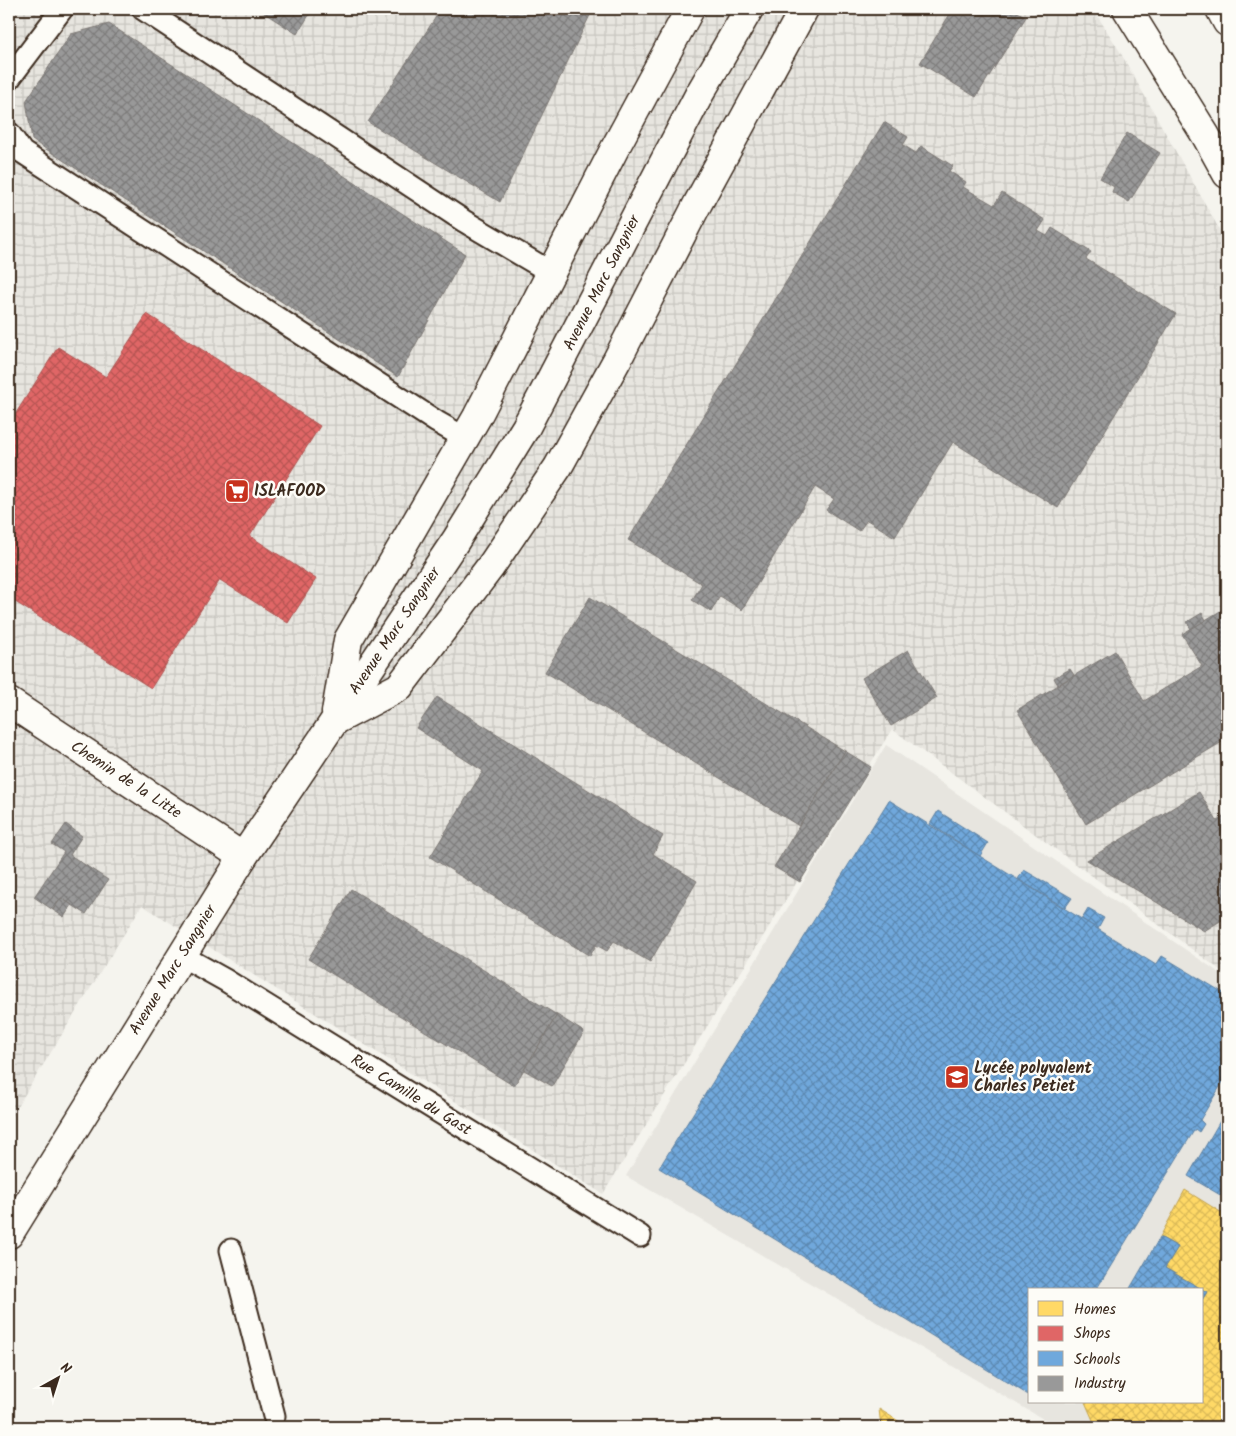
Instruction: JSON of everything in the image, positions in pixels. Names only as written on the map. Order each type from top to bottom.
[{"type":"main road","points":[[335,720],[348,640],[465,438],[552,273],[614,148],[690,9]]},
{"type":"main road","name":"Avenue Marc Sangnier","points":[[9,1234],[243,857],[450,548],[526,427],[700,93],[748,9]]},
{"type":"main road","points":[[335,720],[399,687],[490,566],[558,467],[617,360],[698,203],[804,9]]},
{"type":"main road","points":[[1126,9],[1206,136],[1227,174]]},
{"type":"main road","points":[[1220,9],[1227,22]]},
{"type":"main road","name":"Chemin de la Litte","points":[[9,702],[243,857]]},
{"type":"lane","points":[[9,79],[62,9]]},
{"type":"lane","points":[[143,9],[464,221],[552,273]]},
{"type":"lane","points":[[9,133],[22,152],[420,411],[465,438]]},
{"type":"lane","name":"Rue Camille du Gast","points":[[182,956],[233,985],[640,1236]]},
{"type":"lane","points":[[231,1250],[274,1416]]},
{"type":"shaded area","points":[[9,9],[1093,9],[1119,50],[1227,243],[1227,975],[892,729],[603,1194],[142,905],[9,1120]]},
{"type":"shaded area","name":"Lycée polyvalent Charles Petiet","points":[[886,745],[1227,978],[1227,1427],[1057,1427],[626,1176]]},
{"type":"building: Homes","points":[[1185,1190],[1227,1216],[1227,1427],[1096,1427],[1086,1404],[1204,1404],[1204,1297],[1207,1292],[1204,1288],[1200,1288],[1165,1268],[1178,1247],[1160,1237]]},
{"type":"building: Homes","points":[[879,1409],[908,1427],[881,1427]]},
{"type":"building: Shops","points":[[147,314],[320,426],[250,536],[316,579],[288,623],[220,580],[151,688],[9,598],[9,424],[58,347],[106,377]]},
{"type":"building: Schools","name":"Lycée polyvalent Charles Petiet","points":[[889,800],[1156,965],[1162,956],[1227,995],[1221,1006],[1227,1009],[1227,1075],[1200,1120],[1204,1124],[1199,1132],[1195,1129],[1097,1288],[1028,1288],[1028,1395],[659,1168]]},
{"type":"building: Schools","points":[[938,811],[988,843],[980,856],[930,824]]},
{"type":"building: Schools","points":[[1024,870],[1072,898],[1065,908],[1018,879]]},
{"type":"building: Schools","points":[[1088,909],[1104,918],[1098,929],[1082,919]]},
{"type":"building: Schools","points":[[1227,1109],[1227,1199],[1188,1176]]},
{"type":"building: Schools","points":[[1160,1237],[1178,1247],[1165,1268],[1200,1288],[1130,1288]]},
{"type":"building: Industry","points":[[258,9],[313,9],[297,34]]},
{"type":"building: Industry","points":[[441,9],[593,9],[500,202],[368,122]]},
{"type":"building: Industry","points":[[953,9],[1013,9],[1026,17],[976,97],[920,63]]},
{"type":"building: Industry","points":[[109,24],[465,254],[398,377],[32,140],[26,101],[71,34]]},
{"type":"building: Industry","points":[[884,122],[908,137],[903,145],[916,153],[921,146],[953,166],[949,171],[966,182],[963,187],[994,205],[1002,193],[1045,220],[1038,231],[1047,236],[1052,228],[1091,252],[1086,259],[1176,314],[1058,508],[953,442],[895,537],[867,520],[859,531],[826,510],[834,499],[815,487],[742,610],[720,596],[711,612],[692,600],[702,584],[628,540]]},
{"type":"building: Industry","points":[[1127,133],[1160,153],[1129,202],[1112,192],[1114,187],[1100,178]]},
{"type":"building: Industry","points":[[590,597],[845,751],[799,826],[545,672]]},
{"type":"building: Industry","points":[[1227,607],[1227,739],[1086,824],[1017,710],[1115,651],[1144,701],[1202,666],[1182,634]]},
{"type":"building: Industry","points":[[1202,613],[1206,620],[1191,629],[1187,622]]},
{"type":"building: Industry","points":[[908,650],[937,698],[891,726],[862,678]]},
{"type":"building: Industry","points":[[1070,669],[1074,675],[1058,685],[1054,678]]},
{"type":"building: Industry","points":[[437,697],[663,836],[653,854],[697,881],[650,962],[614,941],[607,951],[596,945],[590,956],[430,857],[483,771],[416,728]]},
{"type":"building: Industry","points":[[845,751],[871,767],[800,882],[774,867]]},
{"type":"building: Industry","points":[[1199,792],[1217,821],[1227,814],[1227,917],[1204,931],[1087,860]]},
{"type":"building: Industry","points":[[66,824],[82,836],[70,855],[108,880],[86,914],[61,898],[53,910],[34,897],[64,852],[52,844]]},
{"type":"building: Industry","points":[[351,889],[557,1015],[514,1086],[308,959]]},
{"type":"building: Industry","points":[[61,898],[72,905],[64,917],[53,910]]},
{"type":"building: Industry","points":[[557,1015],[584,1032],[552,1086],[524,1070]]},
{"type":"place","name":"ISLAFOOD","points":[[237,491]]},
{"type":"place","name":"Lycée polyvalent Charles Petiet","points":[[957,1077]]}]
